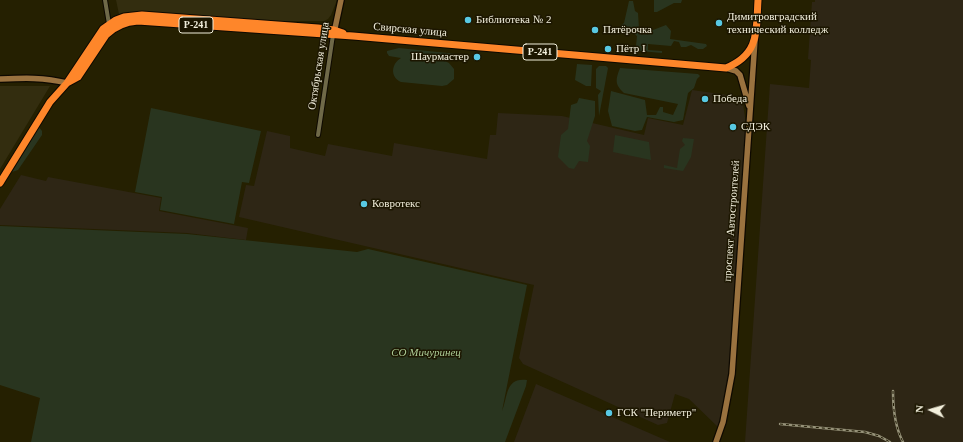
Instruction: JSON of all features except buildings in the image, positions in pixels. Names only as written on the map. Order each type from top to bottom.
[{"type":"highway","name":"проспект Автостроителей","points":[[755,40],[758,0]]},
{"type":"highway","name":"Свирская улица","points":[[0,183],[50,102],[67,83],[97,37],[109,24],[124,17],[142,15],[318,28],[334,33]]},
{"type":"highway","name":"Свирская улица","points":[[67,83],[78,77],[106,35],[119,25],[138,21],[334,33],[353,36],[726,68]]},
{"type":"highway","points":[[726,68],[746,56],[755,40]]},
{"type":"main road","name":"Октябрьская улица","points":[[334,33],[341,0]]},
{"type":"main road","name":"проспект Автостроителей","points":[[716,442],[724,415],[732,374],[755,40]]},
{"type":"main road","points":[[726,68],[736,71],[740,75],[751,110]]},
{"type":"main road","points":[[0,79],[38,78],[53,79],[67,83]]},
{"type":"street","points":[[105,0],[109,24]]},
{"type":"street","name":"Октябрьская улица","points":[[318,135],[334,33]]},
{"type":"shaded area","points":[[116,0],[337,0],[331,15],[324,21],[264,21],[142,12],[119,14]]},
{"type":"shaded area","points":[[815,0],[963,0],[963,442],[745,442],[770,84],[809,88],[811,60],[808,59],[812,2],[815,2]]},
{"type":"shaded area","points":[[0,86],[50,86],[0,169]]},
{"type":"shaded area","points":[[692,90],[742,97],[746,124],[730,378],[719,428],[689,399],[675,394],[667,423],[658,425],[523,364],[519,358],[534,285],[239,217],[246,185],[254,186],[267,131],[290,136],[290,148],[325,156],[328,144],[392,156],[394,143],[487,159],[490,135],[496,135],[498,113],[562,116],[644,135],[648,118],[683,125]]},
{"type":"shaded area","points":[[21,175],[46,181],[48,177],[161,198],[159,211],[248,228],[246,240],[187,233],[0,225],[0,209]]},
{"type":"shaded area","points":[[536,384],[670,442],[514,442]]},
{"type":"green space","points":[[654,0],[682,0],[681,3],[674,3],[657,12],[654,12]]},
{"type":"green space","points":[[629,1],[633,1],[635,11],[638,13],[639,29],[653,30],[666,25],[671,31],[670,39],[706,44],[707,46],[703,49],[698,49],[691,45],[681,47],[679,42],[674,41],[671,46],[648,44],[648,50],[662,51],[662,53],[629,50],[630,46],[636,46],[637,36],[633,33],[632,29],[619,31],[621,25],[624,23]]},
{"type":"green space","points":[[399,48],[457,54],[459,59],[455,61],[445,61],[454,69],[454,79],[447,85],[442,86],[401,82],[397,80],[393,70],[395,64],[401,58],[389,56],[387,51]]},
{"type":"green space","points":[[577,64],[592,65],[591,86],[586,86],[575,80]]},
{"type":"green space","points":[[599,66],[606,66],[608,68],[599,116],[598,95],[601,91],[596,88],[596,69]]},
{"type":"green space","points":[[620,68],[698,74],[700,76],[697,79],[694,88],[688,93],[683,120],[674,122],[647,117],[642,130],[635,131],[612,126],[608,111],[611,91],[645,100],[647,115],[656,115],[660,107],[663,107],[663,112],[673,115],[678,104],[624,93],[617,84]]},
{"type":"green space","points":[[579,98],[595,101],[595,116],[587,141],[590,146],[588,162],[579,161],[574,169],[569,168],[558,157],[561,135],[568,129],[571,105],[577,103]]},
{"type":"green space","points":[[151,108],[261,131],[249,183],[242,182],[234,224],[160,210],[162,197],[135,192]]},
{"type":"green space","points":[[39,127],[42,131],[42,135],[18,170],[12,172]]},
{"type":"green space","points":[[615,135],[649,142],[651,160],[613,152]]},
{"type":"green space","points":[[683,138],[694,139],[691,157],[683,171],[664,168],[664,165],[677,168],[680,149],[685,145],[682,141]]},
{"type":"green space","name":"СО Мичуринец","points":[[0,226],[187,234],[357,252],[368,249],[527,285],[502,411],[508,389],[511,385],[520,380],[527,380],[526,386],[505,442],[31,442],[40,398],[0,385]]},
{"type":"railway","points":[[893,391],[895,417],[903,442]]},
{"type":"railway","points":[[780,424],[865,432],[879,436],[890,442]]},
{"type":"place","name":"Библиотека № 2","points":[[468,20]]},
{"type":"place","name":"Димитровградский технический колледж","points":[[719,23]]},
{"type":"place","name":"Пятёрочка","points":[[595,30]]},
{"type":"place","name":"Пётр I","points":[[608,49]]},
{"type":"place","name":"Шаурмастер","points":[[477,57]]},
{"type":"place","name":"Победа","points":[[705,99]]},
{"type":"place","name":"СДЭК","points":[[733,127]]},
{"type":"place","name":"Ковротекс","points":[[364,204]]},
{"type":"place","name":"ГСК \"Периметр\"","points":[[609,413]]}]
